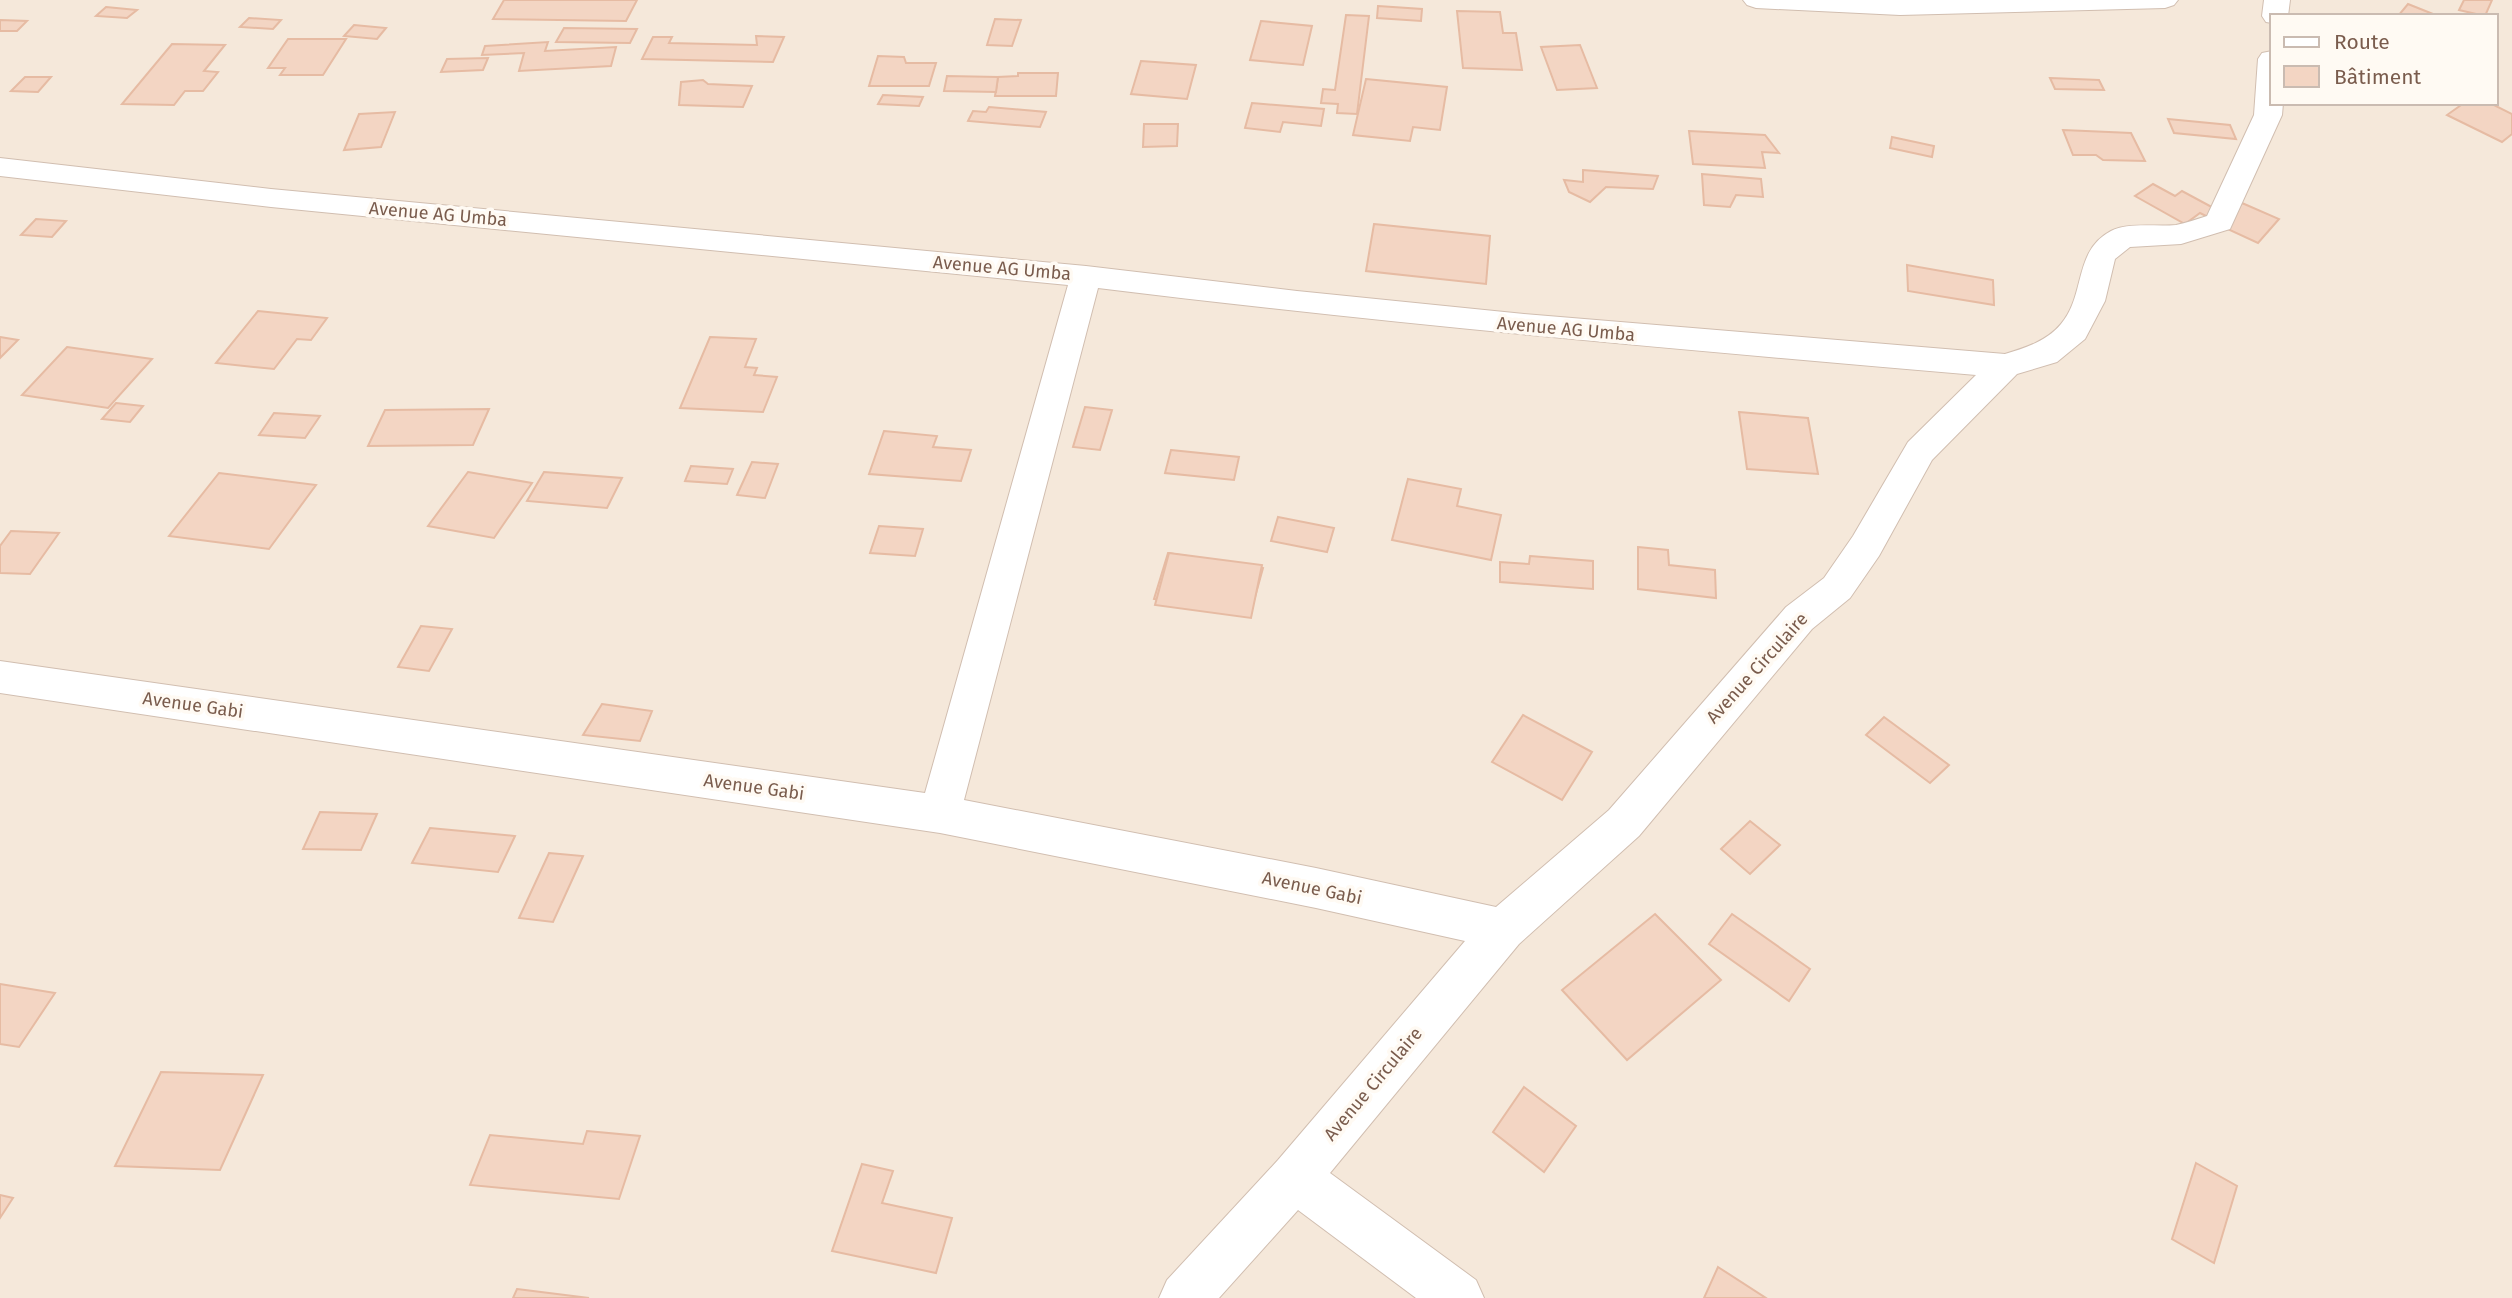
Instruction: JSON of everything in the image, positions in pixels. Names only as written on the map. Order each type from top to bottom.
[{"type":"street","points":[[1756,0],[1900,7],[2165,0]]},
{"type":"street","name":"Avenue Circulaire","points":[[1185,1298],[1295,1177],[1503,929],[1624,823],[1799,618],[1837,588],[1866,546],[1920,451],[2004,366],[2045,354],[2074,331],[2089,301],[2101,255],[2122,238],[2181,234],[2219,222],[2268,115],[2270,88]]},
{"type":"street","name":"Avenue AG Umba","points":[[0,167],[271,198],[1086,276],[1497,323],[2004,366]]},
{"type":"street","points":[[940,814],[1086,276]]},
{"type":"street","name":"Avenue Gabi","points":[[0,677],[940,814],[1316,888],[1503,929]]},
{"type":"street","points":[[1295,1177],[1458,1298]]},
{"type":"shaded area","points":[[0,0],[2512,0],[2512,1298],[0,1298]]},
{"type":"building","points":[[504,0],[637,0],[626,21],[493,19]]},
{"type":"building","points":[[2464,0],[2492,0],[2486,14],[2459,10]]},
{"type":"building","points":[[2408,4],[2433,14],[2400,14]]},
{"type":"building","points":[[1378,6],[1422,9],[1421,21],[1377,18]]},
{"type":"building","points":[[106,7],[137,10],[127,18],[96,16]]},
{"type":"building","points":[[1457,11],[1500,12],[1503,33],[1516,33],[1522,70],[1463,68]]},
{"type":"building","points":[[1346,15],[1369,16],[1357,114],[1337,113],[1338,104],[1321,103],[1323,89],[1335,90]]},
{"type":"building","points":[[249,18],[281,20],[273,29],[240,27]]},
{"type":"building","points":[[995,19],[1021,20],[1012,46],[987,45]]},
{"type":"building","points":[[0,20],[27,21],[17,31],[0,31]]},
{"type":"building","points":[[1261,21],[1312,26],[1303,65],[1250,60]]},
{"type":"building","points":[[354,25],[386,28],[377,39],[344,36]]},
{"type":"building","points":[[564,28],[637,29],[630,43],[556,42]]},
{"type":"building","points":[[756,36],[784,37],[773,62],[642,59],[653,37],[672,37],[669,43],[757,45]]},
{"type":"building","points":[[288,39],[346,39],[323,75],[280,75],[285,68],[268,68]]},
{"type":"building","points":[[548,42],[545,51],[616,47],[611,66],[519,71],[524,53],[482,55],[485,46]]},
{"type":"building","points":[[172,44],[225,45],[204,71],[218,72],[203,91],[185,91],[174,105],[122,104]]},
{"type":"building","points":[[1580,45],[1597,88],[1557,90],[1541,47]]},
{"type":"building","points":[[878,56],[904,57],[906,63],[936,63],[929,86],[869,86]]},
{"type":"building","points":[[488,58],[483,70],[441,72],[447,59]]},
{"type":"building","points":[[1141,61],[1196,65],[1187,99],[1131,94]]},
{"type":"building","points":[[1018,73],[1058,73],[1056,96],[995,96],[998,77],[1018,76]]},
{"type":"building","points":[[947,76],[998,77],[996,92],[944,91]]},
{"type":"building","points":[[25,77],[51,77],[38,92],[11,91]]},
{"type":"building","points":[[2050,78],[2099,80],[2104,90],[2055,89]]},
{"type":"building","points":[[1366,79],[1447,87],[1440,130],[1413,127],[1410,141],[1353,135]]},
{"type":"building","points":[[703,80],[708,84],[752,86],[743,107],[679,105],[681,82]]},
{"type":"building","points":[[883,95],[923,97],[919,106],[878,104]]},
{"type":"building","points":[[1252,103],[1324,109],[1321,126],[1283,122],[1280,132],[1245,128]]},
{"type":"building","points":[[2461,105],[2494,105],[2512,114],[2512,134],[2502,142],[2447,115]]},
{"type":"building","points":[[989,107],[1046,112],[1040,127],[968,121],[973,111],[986,112]]},
{"type":"building","points":[[395,112],[381,147],[344,150],[359,114]]},
{"type":"building","points":[[2168,119],[2230,125],[2236,139],[2174,133]]},
{"type":"building","points":[[1144,124],[1178,124],[1177,146],[1143,147]]},
{"type":"building","points":[[2063,130],[2131,133],[2145,161],[2103,160],[2096,155],[2073,155]]},
{"type":"building","points":[[1689,131],[1765,135],[1779,153],[1762,152],[1765,168],[1693,164]]},
{"type":"building","points":[[1892,137],[1934,146],[1932,157],[1890,148]]},
{"type":"building","points":[[1583,170],[1658,176],[1653,189],[1606,187],[1590,202],[1569,192],[1564,180],[1583,182]]},
{"type":"building","points":[[1702,174],[1761,179],[1763,197],[1736,195],[1730,207],[1704,205]]},
{"type":"building","points":[[2153,184],[2175,196],[2182,191],[2221,212],[2212,219],[2200,213],[2185,224],[2135,196]]},
{"type":"building","points":[[2242,203],[2279,219],[2258,243],[2221,226]]},
{"type":"building","points":[[36,219],[66,221],[52,237],[21,235]]},
{"type":"building","points":[[1374,224],[1490,236],[1486,284],[1366,271]]},
{"type":"building","points":[[1907,265],[1993,280],[1994,305],[1908,291]]},
{"type":"building","points":[[258,311],[327,318],[311,340],[297,339],[274,369],[216,363]]},
{"type":"building","points":[[0,337],[18,340],[0,358]]},
{"type":"building","points":[[710,337],[756,339],[745,367],[757,368],[754,375],[777,377],[763,412],[680,408]]},
{"type":"building","points":[[67,347],[152,359],[108,408],[22,395]]},
{"type":"building","points":[[116,403],[143,406],[130,422],[102,419]]},
{"type":"building","points":[[1085,407],[1112,410],[1100,450],[1073,447]]},
{"type":"building","points":[[489,409],[473,445],[368,446],[385,410]]},
{"type":"building","points":[[1739,412],[1808,418],[1818,474],[1747,469]]},
{"type":"building","points":[[274,413],[320,416],[305,438],[259,435]]},
{"type":"building","points":[[884,431],[937,436],[933,447],[971,450],[961,481],[869,474]]},
{"type":"building","points":[[1171,450],[1239,457],[1234,480],[1165,473]]},
{"type":"building","points":[[752,462],[778,464],[765,498],[737,495]]},
{"type":"building","points":[[691,466],[733,469],[727,484],[685,481]]},
{"type":"building","points":[[468,472],[532,483],[494,538],[428,526]]},
{"type":"building","points":[[544,472],[622,478],[607,508],[527,501]]},
{"type":"building","points":[[219,473],[316,485],[269,549],[169,536]]},
{"type":"building","points":[[1408,479],[1461,489],[1457,506],[1501,515],[1491,560],[1392,540]]},
{"type":"building","points":[[1278,517],[1334,528],[1327,552],[1271,541]]},
{"type":"building","points":[[879,526],[923,529],[915,556],[870,553]]},
{"type":"building","points":[[11,531],[59,533],[30,574],[0,573],[0,546]]},
{"type":"building","points":[[1638,547],[1668,550],[1669,565],[1715,570],[1716,598],[1638,589]]},
{"type":"building","points":[[1168,553],[1263,568],[1250,615],[1154,599]]},
{"type":"building","points":[[1169,553],[1262,565],[1251,618],[1155,605]]},
{"type":"building","points":[[1530,556],[1593,561],[1593,589],[1500,582],[1500,562],[1529,564]]},
{"type":"building","points":[[421,626],[452,629],[429,671],[398,667]]},
{"type":"building","points":[[602,704],[652,711],[640,741],[583,735]]},
{"type":"building","points":[[1523,715],[1592,752],[1562,800],[1492,762]]},
{"type":"building","points":[[1884,717],[1949,765],[1930,783],[1866,735]]},
{"type":"building","points":[[320,812],[377,814],[361,850],[303,849]]},
{"type":"building","points":[[1750,821],[1780,845],[1750,874],[1721,849]]},
{"type":"building","points":[[430,828],[515,836],[498,872],[412,863]]},
{"type":"building","points":[[549,853],[583,856],[553,922],[519,918]]},
{"type":"building","points":[[1655,914],[1721,980],[1627,1060],[1562,990]]},
{"type":"building","points":[[1732,914],[1810,969],[1789,1001],[1709,944]]},
{"type":"building","points":[[0,984],[55,993],[19,1047],[0,1044]]},
{"type":"building","points":[[161,1072],[263,1075],[220,1170],[115,1166]]},
{"type":"building","points":[[1524,1087],[1576,1126],[1544,1172],[1493,1132]]},
{"type":"building","points":[[587,1131],[640,1136],[619,1199],[470,1185],[490,1135],[583,1144]]},
{"type":"building","points":[[2196,1163],[2237,1186],[2214,1263],[2172,1239]]},
{"type":"building","points":[[862,1164],[893,1171],[882,1203],[952,1218],[936,1273],[832,1251]]},
{"type":"building","points":[[0,1195],[13,1198],[0,1218]]},
{"type":"building","points":[[1718,1267],[1766,1298],[1704,1298]]},
{"type":"building","points":[[517,1289],[589,1298],[513,1298]]}]
